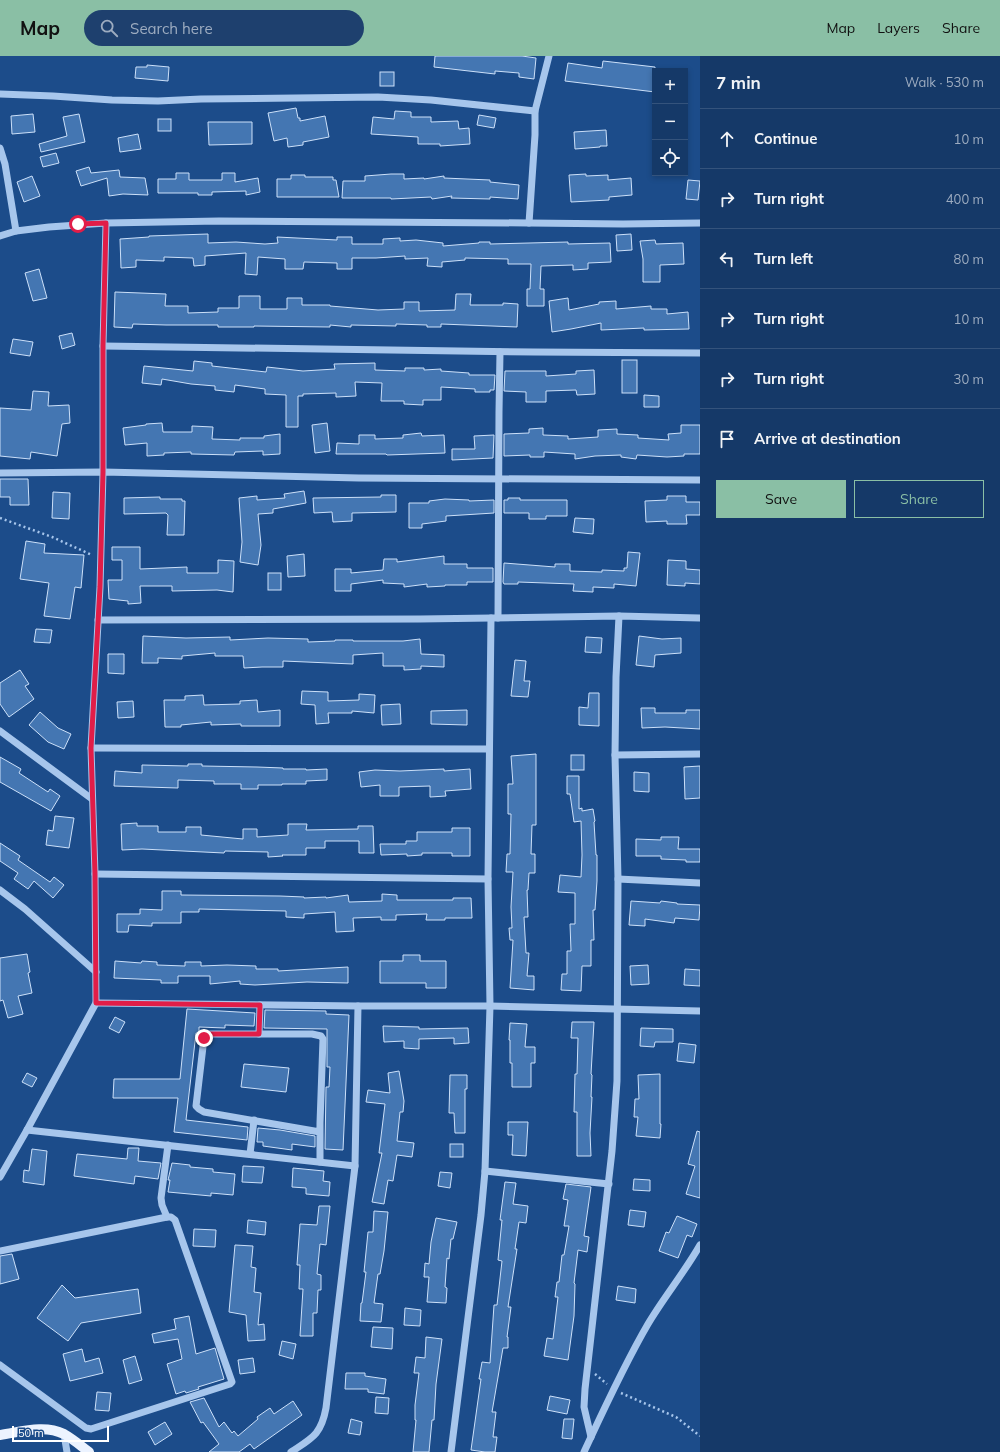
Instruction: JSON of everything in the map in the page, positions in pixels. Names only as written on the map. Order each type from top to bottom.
[{"type":"main road","points":[[0,1435],[36,1429],[49,1429],[64,1434],[89,1452]]},
{"type":"street","points":[[529,222],[535,111],[549,56]]},
{"type":"street","points":[[0,94],[158,101],[378,97],[431,100],[535,111]]},
{"type":"street","points":[[0,148],[5,164],[16,231]]},
{"type":"street","points":[[0,236],[16,231],[106,223],[219,221],[529,222],[623,224],[700,223]]},
{"type":"street","points":[[0,1177],[96,1003],[95,874],[91,748],[98,620],[103,472],[103,346],[106,223]]},
{"type":"street","points":[[103,346],[500,352],[700,353]]},
{"type":"street","points":[[451,1452],[481,1215],[485,1171],[490,1006],[488,879],[489,749],[498,479],[500,352]]},
{"type":"street","points":[[0,473],[103,472],[359,478],[700,480]]},
{"type":"street","points":[[98,620],[619,616],[700,618]]},
{"type":"street","points":[[591,1437],[584,1406],[612,1151],[617,1081],[618,879],[615,755],[616,677],[619,616]]},
{"type":"street","points":[[0,732],[92,799]]},
{"type":"street","points":[[91,748],[489,749]]},
{"type":"street","points":[[615,755],[700,754]]},
{"type":"street","points":[[95,874],[488,879]]},
{"type":"street","points":[[618,879],[700,883]]},
{"type":"street","points":[[0,890],[25,909],[96,972]]},
{"type":"street","points":[[96,1003],[490,1006],[700,1011]]},
{"type":"street","points":[[259,1034],[260,1005]]},
{"type":"street","points":[[291,1452],[318,1433],[324,1422],[355,1166],[358,1006]]},
{"type":"street","points":[[320,1132],[204,1112],[199,1109],[196,1106],[204,1038],[208,1034],[312,1034],[321,1036],[323,1039],[320,1162]]},
{"type":"street","points":[[250,1154],[254,1120]]},
{"type":"street","points":[[27,1130],[355,1166]]},
{"type":"street","points":[[167,1217],[161,1198],[168,1145]]},
{"type":"street","points":[[485,1171],[608,1184]]},
{"type":"street","points":[[0,1251],[171,1217],[174,1220],[232,1378],[232,1382],[230,1384],[91,1430],[86,1428],[0,1365]]},
{"type":"street","points":[[584,1452],[633,1352],[649,1323],[700,1245]]},
{"type":"street","points":[[64,1434],[67,1452]]},
{"type":"path","points":[[0,518],[52,537],[100,559]]},
{"type":"path","points":[[587,1368],[614,1390],[676,1417],[700,1436]]},
{"type":"building","points":[[435,56],[522,56],[536,58],[534,79],[519,77],[519,73],[495,71],[495,74],[434,67]]},
{"type":"building","points":[[603,61],[655,67],[652,68],[652,92],[565,81],[568,63],[602,68]]},
{"type":"building","points":[[147,65],[169,67],[168,81],[135,78],[136,67],[147,67]]},
{"type":"building","points":[[380,72],[394,72],[394,86],[380,86]]},
{"type":"building","points":[[296,108],[300,121],[325,116],[329,137],[303,142],[303,145],[288,147],[287,138],[274,141],[268,113]]},
{"type":"building","points":[[395,111],[411,112],[411,117],[431,117],[431,122],[458,121],[459,129],[469,128],[470,144],[440,146],[440,144],[418,144],[418,137],[371,134],[373,117],[394,119]]},
{"type":"building","points":[[33,114],[35,132],[12,134],[11,116]]},
{"type":"building","points":[[79,114],[85,142],[41,152],[39,144],[67,136],[63,117]]},
{"type":"building","points":[[479,115],[496,118],[494,128],[477,125]]},
{"type":"building","points":[[158,119],[171,119],[171,131],[158,131]]},
{"type":"building","points":[[208,122],[252,122],[252,144],[209,145]]},
{"type":"building","points":[[606,130],[607,146],[575,149],[574,132]]},
{"type":"building","points":[[138,134],[141,149],[120,152],[118,138]]},
{"type":"building","points":[[56,153],[59,163],[43,167],[40,157]]},
{"type":"building","points":[[89,167],[91,173],[119,170],[120,177],[145,178],[148,195],[123,194],[109,196],[107,178],[81,186],[76,171]]},
{"type":"building","points":[[176,173],[189,173],[189,180],[222,180],[222,173],[235,173],[235,182],[258,178],[260,192],[246,195],[246,191],[212,192],[212,195],[198,195],[198,193],[158,193],[158,179],[176,179]]},
{"type":"building","points":[[404,174],[404,179],[424,179],[444,176],[444,178],[490,180],[490,182],[519,185],[518,199],[490,197],[490,199],[451,198],[452,196],[432,199],[431,197],[391,199],[342,198],[343,181],[365,181],[365,176]]},
{"type":"building","points":[[586,174],[586,176],[608,175],[608,180],[631,178],[632,195],[609,197],[609,200],[571,202],[569,175]]},
{"type":"building","points":[[291,175],[305,175],[305,177],[333,177],[333,180],[336,180],[339,197],[277,197],[277,179],[291,179]]},
{"type":"building","points":[[32,176],[40,196],[24,202],[17,182]]},
{"type":"building","points":[[688,180],[700,181],[698,200],[686,199]]},
{"type":"building","points":[[208,234],[208,243],[236,242],[265,244],[278,243],[277,237],[337,240],[337,237],[352,237],[352,244],[383,244],[383,239],[400,238],[400,241],[416,240],[443,243],[443,246],[479,242],[490,242],[490,244],[568,242],[568,244],[610,243],[611,262],[588,263],[588,269],[573,270],[573,265],[541,266],[540,289],[544,289],[544,306],[527,306],[527,289],[530,289],[531,264],[508,264],[508,259],[465,258],[465,260],[442,262],[442,267],[427,266],[428,258],[405,259],[405,256],[352,258],[352,269],[337,269],[337,263],[304,262],[303,269],[285,269],[285,259],[258,257],[257,275],[245,274],[246,253],[205,256],[205,265],[194,266],[193,258],[164,257],[164,261],[136,260],[136,267],[121,268],[120,239],[149,236]]},
{"type":"building","points":[[631,234],[632,250],[617,251],[616,235]]},
{"type":"building","points":[[655,240],[656,244],[683,243],[684,264],[660,265],[660,282],[643,282],[643,259],[640,241]]},
{"type":"building","points":[[39,269],[47,298],[33,301],[25,273]]},
{"type":"building","points":[[115,292],[166,294],[165,306],[188,306],[188,313],[218,312],[218,308],[239,308],[239,296],[260,296],[260,309],[287,309],[287,298],[302,298],[302,305],[330,305],[378,310],[404,309],[404,302],[419,302],[419,311],[455,310],[456,294],[471,294],[470,305],[503,305],[503,303],[518,304],[517,327],[441,324],[441,327],[396,324],[396,326],[351,325],[351,327],[330,325],[330,327],[218,327],[218,325],[133,324],[132,328],[114,327]]},
{"type":"building","points":[[568,298],[569,310],[599,304],[599,302],[616,301],[616,309],[651,306],[651,309],[667,309],[667,314],[688,312],[689,329],[644,330],[644,328],[601,330],[601,323],[552,332],[549,301]]},
{"type":"building","points":[[72,333],[75,345],[62,349],[59,336]]},
{"type":"building","points":[[13,339],[33,342],[30,356],[10,353]]},
{"type":"building","points":[[622,360],[637,360],[637,393],[622,393]]},
{"type":"building","points":[[194,361],[212,363],[212,366],[266,372],[267,367],[303,371],[335,369],[334,364],[375,363],[375,370],[405,371],[405,368],[424,368],[424,370],[441,369],[441,371],[469,373],[469,375],[495,375],[494,390],[490,390],[490,392],[475,392],[475,389],[441,387],[441,400],[423,400],[423,405],[404,404],[404,401],[381,401],[382,383],[355,382],[356,396],[336,397],[336,393],[303,394],[303,396],[298,396],[298,427],[286,427],[286,395],[265,394],[265,389],[235,385],[234,392],[215,390],[215,386],[162,379],[161,385],[142,383],[144,366],[193,371]]},
{"type":"building","points":[[594,370],[595,394],[577,395],[576,390],[546,391],[546,402],[526,402],[526,392],[504,391],[505,371],[546,371],[546,376],[576,374],[576,371]]},
{"type":"building","points":[[33,391],[49,392],[48,406],[69,405],[70,423],[62,424],[57,456],[31,452],[30,459],[0,456],[0,408],[31,410]]},
{"type":"building","points":[[644,395],[659,396],[659,407],[644,407]]},
{"type":"building","points":[[162,423],[163,432],[192,432],[192,426],[213,427],[212,439],[240,440],[240,438],[264,438],[264,436],[280,434],[280,454],[263,455],[263,451],[235,452],[234,455],[191,454],[191,452],[164,453],[164,455],[147,456],[147,443],[125,445],[123,428]]},
{"type":"building","points":[[327,423],[330,451],[315,453],[312,425]]},
{"type":"building","points":[[681,425],[700,425],[700,454],[684,454],[684,456],[667,457],[637,455],[636,459],[621,457],[621,455],[595,456],[575,459],[575,454],[544,452],[544,457],[530,457],[530,455],[504,456],[504,434],[529,433],[529,429],[543,428],[543,435],[568,436],[568,439],[598,437],[598,430],[617,429],[617,434],[638,435],[638,438],[669,440],[668,434],[681,433]]},
{"type":"building","points":[[421,433],[422,436],[444,435],[445,453],[387,455],[336,454],[337,443],[359,444],[359,435],[375,435],[375,439],[403,438],[403,435]]},
{"type":"building","points":[[494,435],[493,458],[452,460],[452,449],[475,449],[474,436]]},
{"type":"building","points":[[0,479],[28,479],[29,505],[10,505],[10,497],[0,497]]},
{"type":"building","points":[[304,491],[306,503],[273,509],[273,513],[258,514],[261,545],[258,565],[240,562],[242,542],[239,498],[257,496],[257,500],[285,498],[284,494]]},
{"type":"building","points":[[53,492],[70,493],[69,519],[52,518]]},
{"type":"building","points":[[381,495],[396,495],[396,512],[352,513],[352,521],[333,522],[332,512],[314,513],[313,498],[381,497]]},
{"type":"building","points":[[667,496],[686,496],[686,502],[700,502],[700,515],[686,515],[687,524],[667,524],[667,521],[646,522],[645,501],[667,500]]},
{"type":"building","points":[[160,497],[160,499],[182,499],[182,501],[185,501],[184,535],[167,535],[168,515],[166,513],[124,514],[124,498]]},
{"type":"building","points":[[508,498],[520,498],[520,500],[567,500],[567,516],[546,516],[546,519],[529,519],[529,513],[504,513],[504,500],[508,500]]},
{"type":"building","points":[[445,499],[469,501],[494,500],[494,513],[446,516],[446,521],[422,524],[422,528],[409,528],[409,503],[429,503],[429,501]]},
{"type":"building","points":[[575,518],[594,519],[593,534],[573,532]]},
{"type":"building","points":[[26,541],[45,544],[44,553],[84,555],[81,588],[75,587],[70,619],[44,616],[49,583],[20,579]]},
{"type":"building","points":[[112,547],[140,547],[140,569],[187,567],[187,573],[218,573],[218,560],[234,561],[233,592],[217,590],[172,591],[172,586],[140,586],[141,603],[128,604],[128,601],[109,599],[108,580],[122,580],[122,560],[112,560]]},
{"type":"building","points":[[628,552],[640,553],[636,586],[614,584],[614,588],[593,587],[593,592],[573,591],[574,584],[518,582],[518,584],[504,584],[503,582],[504,563],[555,567],[555,564],[570,564],[570,571],[624,571],[624,568],[627,568]]},
{"type":"building","points":[[304,554],[305,576],[288,577],[287,556]]},
{"type":"building","points":[[444,556],[444,564],[467,564],[467,568],[493,568],[493,582],[467,582],[467,585],[427,587],[427,584],[404,587],[404,584],[383,583],[383,580],[351,584],[351,591],[335,591],[335,569],[351,569],[351,573],[383,570],[384,559],[397,559],[397,562]]},
{"type":"building","points":[[668,560],[686,561],[686,569],[700,570],[700,584],[685,583],[685,586],[667,585]]},
{"type":"building","points":[[268,573],[281,573],[281,590],[268,590]]},
{"type":"building","points":[[36,629],[52,630],[50,643],[34,642]]},
{"type":"building","points":[[143,636],[186,638],[230,637],[230,640],[268,638],[308,639],[308,642],[335,640],[403,641],[420,639],[421,654],[444,655],[444,667],[421,666],[421,669],[404,670],[404,666],[383,666],[383,653],[353,655],[353,664],[283,661],[283,667],[244,668],[243,656],[215,656],[215,653],[182,656],[182,659],[158,658],[158,663],[142,663]]},
{"type":"building","points":[[639,636],[662,639],[681,638],[681,653],[655,655],[654,667],[636,665]]},
{"type":"building","points":[[586,637],[602,638],[601,653],[585,652]]},
{"type":"building","points":[[108,654],[124,654],[124,674],[108,673]]},
{"type":"building","points":[[515,660],[526,661],[524,681],[530,681],[528,697],[511,696]]},
{"type":"building","points":[[20,670],[29,684],[25,686],[34,699],[9,717],[0,704],[0,683]]},
{"type":"building","points":[[302,691],[328,692],[328,701],[359,700],[359,694],[375,695],[374,713],[352,711],[352,713],[328,713],[329,723],[316,724],[315,705],[301,704]]},
{"type":"building","points":[[589,693],[599,693],[599,726],[579,725],[579,707],[588,708]]},
{"type":"building","points":[[203,695],[204,705],[240,704],[240,701],[257,700],[258,712],[280,710],[280,726],[241,726],[241,724],[211,725],[211,722],[181,725],[181,727],[165,727],[164,700],[185,700],[185,696]]},
{"type":"building","points":[[133,701],[134,717],[118,718],[117,702]]},
{"type":"building","points":[[400,704],[401,724],[382,725],[381,705]]},
{"type":"building","points":[[641,708],[655,708],[655,713],[686,713],[686,710],[700,710],[700,729],[665,727],[642,728]]},
{"type":"building","points":[[467,710],[467,725],[431,724],[431,711]]},
{"type":"building","points":[[40,712],[58,728],[71,734],[64,749],[48,742],[29,725]]},
{"type":"building","points":[[536,754],[536,825],[532,825],[531,854],[535,854],[535,873],[529,873],[527,890],[528,917],[524,917],[526,953],[529,953],[527,976],[534,976],[534,990],[510,988],[513,940],[510,940],[509,928],[512,928],[511,907],[513,872],[506,872],[507,854],[510,854],[511,814],[508,814],[508,784],[513,784],[511,756]]},
{"type":"building","points":[[571,755],[584,755],[584,770],[571,770]]},
{"type":"building","points":[[0,757],[21,769],[19,773],[48,792],[50,789],[60,796],[51,811],[0,782]]},
{"type":"building","points":[[188,764],[202,764],[202,766],[306,770],[327,769],[327,780],[306,781],[306,784],[258,785],[258,789],[241,789],[241,784],[214,784],[214,781],[178,780],[178,788],[114,786],[115,771],[142,773],[142,765],[188,766]]},
{"type":"building","points":[[700,766],[700,798],[685,799],[684,767]]},
{"type":"building","points":[[444,769],[444,771],[470,769],[471,789],[445,791],[446,796],[430,797],[430,786],[399,787],[399,796],[380,796],[380,785],[361,787],[359,772],[375,770],[400,771]]},
{"type":"building","points":[[634,772],[649,773],[649,792],[634,791]]},
{"type":"building","points":[[567,776],[579,776],[579,809],[582,808],[582,811],[593,809],[595,821],[597,881],[595,910],[593,910],[594,940],[591,940],[591,966],[582,966],[581,991],[561,990],[562,974],[567,974],[567,951],[571,951],[570,924],[575,924],[575,893],[558,892],[560,875],[581,877],[582,855],[581,821],[574,822],[570,794],[567,794]]},
{"type":"building","points":[[55,816],[74,818],[69,848],[46,845],[48,830],[53,831]]},
{"type":"building","points":[[137,823],[137,826],[158,826],[158,832],[186,832],[186,827],[201,827],[201,835],[243,839],[243,829],[257,829],[257,837],[288,835],[288,824],[307,824],[306,830],[358,829],[358,826],[373,826],[374,853],[359,853],[359,841],[325,841],[325,848],[306,848],[306,855],[282,855],[283,856],[268,857],[268,852],[225,851],[224,853],[142,849],[122,850],[121,824]]},
{"type":"building","points":[[452,828],[470,828],[470,856],[452,856],[452,853],[422,853],[422,855],[407,856],[407,854],[381,855],[380,844],[406,844],[406,841],[417,841],[417,832],[452,832]]},
{"type":"building","points":[[661,837],[679,837],[678,849],[700,849],[700,862],[661,859],[661,856],[636,856],[636,839],[661,840]]},
{"type":"building","points":[[0,843],[20,856],[18,860],[50,882],[54,877],[64,885],[53,898],[34,881],[28,889],[14,879],[18,873],[0,861]]},
{"type":"building","points":[[162,891],[181,891],[181,895],[280,896],[304,898],[326,898],[348,895],[349,902],[382,901],[382,894],[397,895],[397,900],[453,900],[453,898],[471,898],[472,918],[426,920],[427,914],[396,915],[396,920],[381,920],[381,917],[353,918],[354,931],[336,932],[335,912],[304,914],[304,918],[286,917],[286,911],[199,909],[199,912],[181,912],[181,923],[152,923],[152,926],[129,925],[128,932],[117,932],[117,914],[140,914],[140,909],[162,910]]},
{"type":"building","points":[[631,901],[660,903],[661,901],[677,904],[700,905],[699,920],[675,918],[674,923],[645,919],[645,926],[629,925]]},
{"type":"building","points":[[27,954],[30,972],[28,973],[32,993],[18,996],[23,1014],[8,1018],[3,1000],[0,1001],[0,958]]},
{"type":"building","points":[[403,955],[420,955],[420,961],[446,961],[446,988],[426,988],[426,983],[380,983],[380,961],[403,961]]},
{"type":"building","points":[[115,961],[141,963],[142,961],[157,962],[157,965],[185,966],[185,962],[201,962],[201,966],[256,966],[256,969],[278,969],[278,971],[348,967],[348,983],[307,982],[255,985],[240,984],[240,981],[210,984],[210,976],[178,976],[178,983],[161,983],[161,980],[114,978]]},
{"type":"building","points":[[648,965],[649,984],[631,985],[630,966]]},
{"type":"building","points":[[685,969],[700,970],[700,986],[684,985]]},
{"type":"building","points":[[187,1009],[255,1013],[254,1026],[225,1025],[225,1028],[199,1027],[199,1033],[196,1033],[186,1120],[248,1127],[247,1140],[174,1132],[178,1098],[113,1098],[114,1079],[180,1079]]},
{"type":"building","points":[[265,1010],[326,1011],[326,1014],[349,1015],[343,1150],[325,1149],[326,1087],[329,1087],[330,1067],[327,1067],[327,1029],[264,1028]]},
{"type":"building","points":[[115,1017],[125,1022],[119,1033],[109,1028]]},
{"type":"building","points":[[572,1022],[594,1022],[591,1074],[591,1156],[577,1156],[577,1112],[574,1112],[578,1038],[571,1038]]},
{"type":"building","points":[[510,1023],[527,1024],[525,1047],[535,1047],[535,1063],[531,1063],[531,1087],[512,1087],[512,1063],[510,1063],[509,1040]]},
{"type":"building","points":[[383,1026],[419,1027],[419,1029],[468,1028],[469,1043],[454,1044],[454,1038],[419,1039],[419,1049],[404,1048],[404,1041],[384,1042]]},
{"type":"building","points":[[641,1028],[673,1029],[673,1042],[655,1042],[654,1047],[640,1046]]},
{"type":"building","points":[[679,1043],[696,1045],[694,1063],[677,1061]]},
{"type":"building","points":[[244,1064],[289,1068],[286,1092],[241,1087]]},
{"type":"building","points":[[399,1071],[404,1101],[403,1112],[400,1112],[397,1141],[414,1143],[412,1157],[397,1155],[393,1181],[388,1180],[384,1204],[372,1202],[382,1153],[379,1153],[385,1104],[366,1102],[368,1090],[390,1093],[388,1073]]},
{"type":"building","points":[[27,1073],[37,1078],[32,1087],[22,1082]]},
{"type":"building","points":[[660,1074],[660,1138],[636,1136],[638,1117],[634,1117],[635,1099],[639,1099],[638,1075]]},
{"type":"building","points":[[450,1075],[467,1075],[467,1089],[465,1089],[465,1133],[455,1133],[454,1113],[449,1113]]},
{"type":"building","points":[[508,1122],[528,1122],[526,1156],[512,1155],[513,1135],[508,1135]]},
{"type":"building","points":[[258,1128],[315,1136],[315,1147],[292,1144],[292,1150],[263,1146],[263,1142],[257,1142]]},
{"type":"building","points":[[697,1131],[700,1132],[700,1198],[686,1194],[695,1166],[688,1164]]},
{"type":"building","points":[[450,1144],[463,1144],[463,1157],[450,1157]]},
{"type":"building","points":[[128,1148],[139,1148],[138,1161],[161,1163],[158,1179],[135,1176],[134,1184],[74,1176],[77,1154],[127,1159]]},
{"type":"building","points":[[32,1149],[47,1151],[44,1185],[23,1182],[24,1170],[29,1171]]},
{"type":"building","points":[[172,1163],[190,1165],[190,1167],[213,1169],[213,1172],[235,1174],[233,1195],[211,1193],[211,1196],[168,1192],[170,1180],[168,1180]]},
{"type":"building","points":[[243,1166],[264,1167],[262,1183],[242,1182]]},
{"type":"building","points":[[293,1168],[324,1171],[323,1181],[330,1182],[329,1196],[306,1194],[306,1188],[292,1187]]},
{"type":"building","points":[[440,1172],[452,1173],[450,1188],[438,1186]]},
{"type":"building","points":[[634,1179],[650,1180],[650,1191],[633,1190]]},
{"type":"building","points":[[505,1182],[516,1183],[513,1204],[528,1206],[526,1223],[519,1222],[515,1249],[517,1249],[508,1307],[511,1307],[507,1337],[508,1348],[503,1348],[492,1412],[496,1412],[493,1437],[497,1437],[495,1452],[485,1452],[471,1450],[482,1362],[490,1363],[494,1305],[497,1305],[502,1261],[498,1260],[502,1220],[500,1220]]},
{"type":"building","points":[[566,1184],[591,1187],[584,1236],[589,1237],[587,1252],[578,1250],[574,1283],[574,1316],[568,1360],[544,1356],[547,1338],[553,1339],[558,1297],[555,1297],[557,1282],[559,1282],[562,1255],[564,1255],[569,1226],[564,1226],[568,1200],[563,1199]]},
{"type":"building","points":[[319,1206],[330,1206],[326,1245],[320,1244],[317,1274],[321,1275],[321,1290],[318,1290],[317,1313],[313,1313],[313,1336],[300,1336],[303,1289],[299,1289],[300,1265],[297,1265],[300,1224],[317,1225]]},
{"type":"building","points":[[630,1210],[646,1212],[644,1227],[628,1225]]},
{"type":"building","points":[[374,1211],[388,1212],[384,1251],[380,1274],[378,1274],[374,1303],[383,1304],[381,1322],[360,1321],[366,1272],[364,1272],[368,1232],[373,1232]]},
{"type":"building","points":[[677,1216],[697,1224],[692,1237],[687,1235],[678,1258],[659,1251],[666,1232],[669,1233]]},
{"type":"building","points":[[436,1218],[457,1222],[453,1239],[451,1239],[449,1259],[447,1258],[445,1287],[447,1288],[446,1303],[427,1302],[429,1277],[424,1277],[425,1263],[429,1264],[431,1242]]},
{"type":"building","points":[[248,1220],[266,1222],[265,1235],[247,1233]]},
{"type":"building","points":[[194,1229],[216,1230],[215,1247],[193,1246]]},
{"type":"building","points":[[235,1245],[253,1246],[251,1267],[256,1268],[254,1292],[261,1293],[258,1325],[264,1324],[265,1340],[248,1341],[246,1315],[229,1312]]},
{"type":"building","points":[[12,1254],[19,1279],[0,1284],[0,1256]]},
{"type":"building","points":[[62,1285],[75,1298],[138,1289],[141,1313],[81,1323],[68,1341],[37,1318]]},
{"type":"building","points":[[618,1286],[636,1289],[635,1303],[616,1300]]},
{"type":"building","points":[[405,1308],[421,1310],[420,1326],[404,1325]]},
{"type":"building","points":[[189,1316],[196,1354],[215,1348],[224,1379],[198,1387],[199,1389],[176,1394],[167,1364],[182,1359],[178,1339],[154,1343],[152,1334],[176,1329],[174,1319]]},
{"type":"building","points":[[373,1327],[393,1328],[392,1349],[371,1347]]},
{"type":"building","points":[[426,1337],[442,1339],[436,1384],[434,1420],[432,1420],[429,1452],[413,1452],[416,1420],[415,1405],[419,1373],[414,1373],[416,1357],[425,1358]]},
{"type":"building","points":[[282,1341],[296,1344],[293,1359],[279,1355]]},
{"type":"building","points":[[82,1349],[85,1362],[99,1358],[103,1373],[70,1381],[63,1354]]},
{"type":"building","points":[[135,1356],[142,1380],[129,1384],[123,1360]]},
{"type":"building","points":[[253,1358],[255,1372],[240,1374],[238,1360]]},
{"type":"building","points":[[346,1373],[365,1373],[365,1376],[386,1379],[384,1394],[368,1392],[368,1389],[345,1389]]},
{"type":"building","points":[[97,1392],[111,1393],[109,1411],[95,1410]]},
{"type":"building","points":[[550,1396],[570,1400],[567,1414],[547,1410]]},
{"type":"building","points":[[376,1397],[389,1398],[388,1414],[375,1413]]},
{"type":"building","points":[[204,1398],[219,1427],[224,1422],[232,1433],[234,1431],[238,1436],[258,1419],[257,1417],[270,1408],[274,1414],[293,1401],[302,1415],[254,1449],[250,1444],[239,1452],[209,1452],[219,1444],[203,1422],[201,1423],[190,1402]]},
{"type":"building","points":[[351,1419],[362,1422],[360,1435],[348,1433]]},
{"type":"building","points":[[564,1419],[574,1419],[572,1439],[562,1438]]},
{"type":"building","points":[[165,1422],[172,1434],[155,1445],[148,1432]]},
{"type":"route","points":[[78,224],[106,223],[100,587],[91,748],[95,874],[96,1003],[260,1005],[259,1034],[208,1034],[204,1038]]}]
